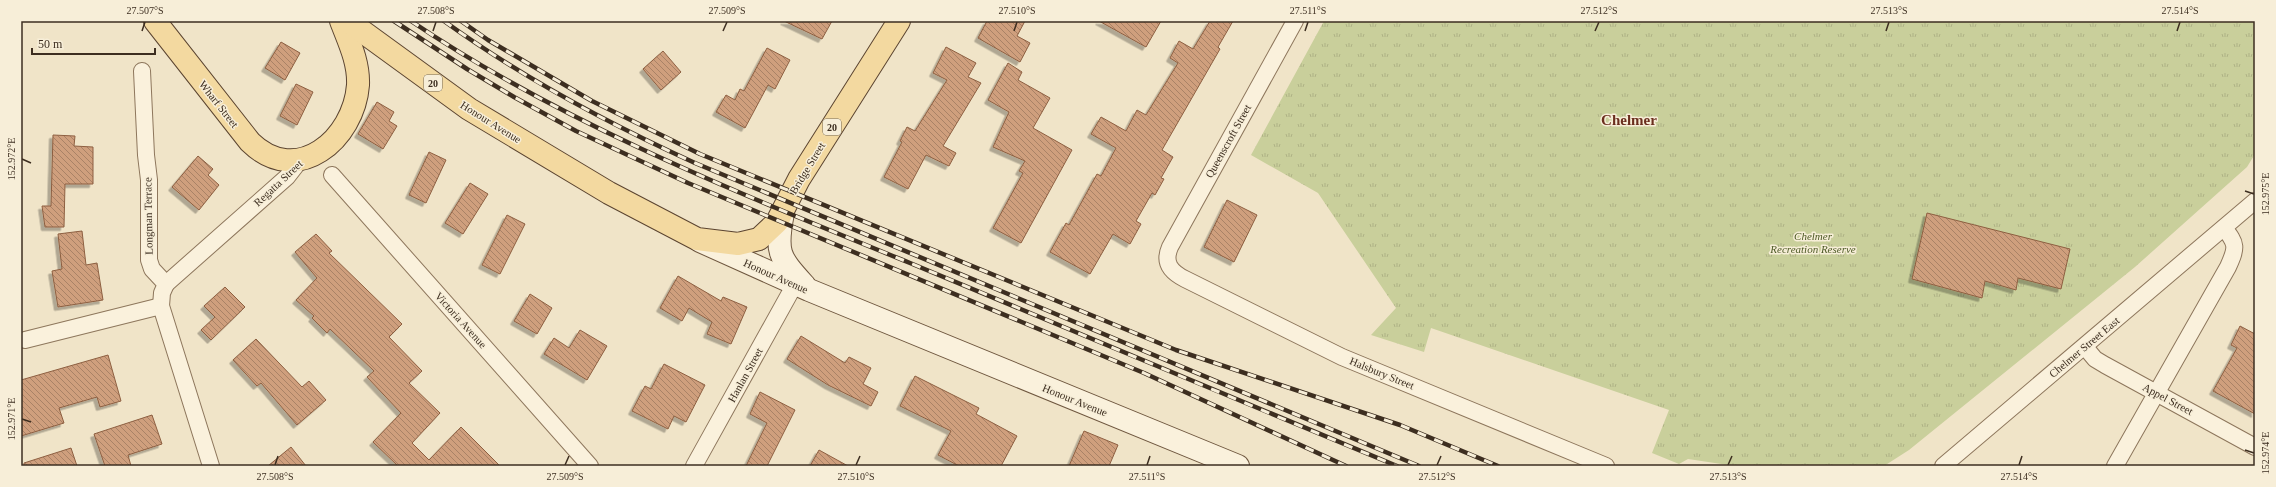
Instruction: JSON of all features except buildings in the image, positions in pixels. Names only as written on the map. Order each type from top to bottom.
[{"type":"main road","name":"Wharf Street","points":[[154,21],[235,126],[255,148],[275,158],[301,159]]},
{"type":"main road","name":"Regatta Street","points":[[301,159],[318,154],[334,141],[343,128],[353,107],[358,87],[357,68],[341,21]]},
{"type":"main road","name":"Honour Avenue","points":[[348,21],[469,109],[602,189],[697,239],[802,287],[1238,466]]},
{"type":"main road","name":"Bridge Street","points":[[697,239],[738,244],[753,242],[768,232],[783,213],[799,178],[899,21]]},
{"type":"main road","points":[[783,213],[779,239],[780,254],[802,287]]},
{"type":"street","name":"Queenscroft Street","points":[[1167,264],[1167,253],[1295,21]]},
{"type":"street","name":"Longman Terrace","points":[[142,71],[146,155],[149,180],[149,260],[152,269],[166,284]]},
{"type":"street","name":"Regatta Street","points":[[166,284],[287,177],[301,159]]},
{"type":"street","name":"Victoria Avenue","points":[[332,175],[590,466]]},
{"type":"street","name":"Chelmer Street East","points":[[1943,466],[2085,347],[2255,201]]},
{"type":"street","points":[[2115,466],[2233,257],[2235,242],[2224,228]]},
{"type":"street","name":"Halsbury Street","points":[[1167,264],[1179,276],[1342,357],[1606,466]]},
{"type":"street","points":[[166,284],[162,295],[161,306],[211,466]]},
{"type":"street","name":"Hanlan Street","points":[[694,466],[802,287]]},
{"type":"street","points":[[25,340],[161,306]]},
{"type":"street","name":"Appel Street","points":[[2085,347],[2100,362],[2255,448]]},
{"type":"green space","name":"Chelmer Recreation Reserve","points":[[1324,21],[2255,21],[2255,154],[2247,167],[2135,267],[1909,450],[1884,466],[1735,466],[1688,459],[1679,464],[1652,453],[1669,410],[1431,328],[1424,352],[1371,335],[1396,308],[1318,193],[1251,155]]},
{"type":"railway","points":[[394,21],[467,69],[576,131],[688,183],[1144,373],[1346,466]]},
{"type":"railway","points":[[411,21],[530,93],[591,125],[654,155],[782,210],[1397,466]]},
{"type":"railway","points":[[444,21],[504,62],[598,116],[662,148],[1419,466]]},
{"type":"railway","points":[[461,21],[488,40],[592,101],[700,154],[1176,350],[1400,425],[1498,466]]},
{"type":"district","name":"Chelmer","points":[[1629,120]]}]
